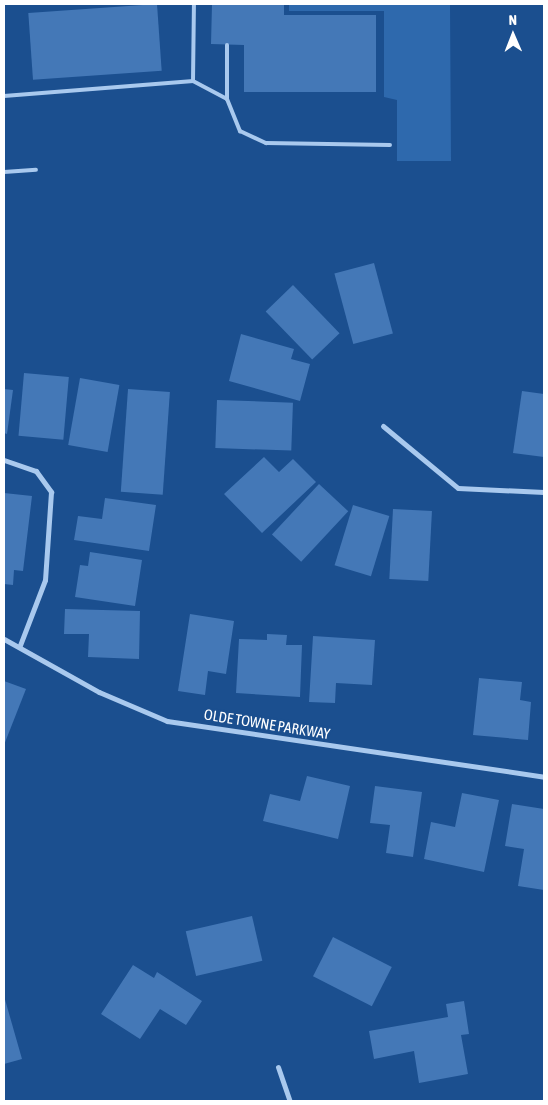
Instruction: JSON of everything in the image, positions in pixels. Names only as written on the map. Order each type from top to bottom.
[{"type":"street","points":[[383,426],[458,488],[544,492]]},
{"type":"street","points":[[4,460],[36,471],[51,492],[45,580],[20,645]]},
{"type":"street","name":"OLDE TOWNE PARKWAY","points":[[4,639],[20,645],[99,692],[167,721],[544,777]]},
{"type":"street","points":[[278,1067],[290,1101]]},
{"type":"lane","points":[[193,80],[194,4]]},
{"type":"lane","points":[[227,45],[227,99],[240,131],[266,143],[390,145]]},
{"type":"lane","points":[[4,96],[193,80],[227,99]]},
{"type":"lane","points":[[4,172],[36,170]]},
{"type":"shaded area","points":[[289,4],[450,4],[451,161],[397,161],[397,100],[384,97],[384,11],[289,11]]},
{"type":"building","points":[[157,4],[162,71],[33,80],[28,13]]},
{"type":"building","points":[[212,4],[284,4],[284,15],[376,15],[376,92],[244,92],[244,45],[211,44]]},
{"type":"building","points":[[374,263],[393,334],[353,344],[334,274]]},
{"type":"building","points":[[293,285],[340,333],[312,360],[266,311]]},
{"type":"building","points":[[241,334],[294,349],[291,359],[310,364],[300,401],[229,381]]},
{"type":"building","points":[[24,373],[69,377],[63,440],[19,436]]},
{"type":"building","points":[[80,378],[119,385],[108,452],[68,445]]},
{"type":"building","points":[[4,389],[13,390],[7,434],[4,433]]},
{"type":"building","points":[[128,389],[170,392],[163,495],[121,492]]},
{"type":"building","points":[[522,391],[544,394],[544,457],[513,453]]},
{"type":"building","points":[[217,400],[293,403],[291,451],[215,448]]},
{"type":"building","points":[[264,457],[279,472],[293,459],[316,482],[262,533],[224,494]]},
{"type":"building","points":[[319,484],[348,511],[301,562],[272,534]]},
{"type":"building","points":[[4,493],[32,496],[23,571],[14,570],[13,585],[4,584]]},
{"type":"building","points":[[105,498],[156,505],[149,551],[74,540],[78,516],[102,519]]},
{"type":"building","points":[[353,505],[389,516],[371,576],[335,565]]},
{"type":"building","points":[[393,509],[432,511],[428,581],[389,579]]},
{"type":"building","points":[[90,552],[142,560],[135,606],[75,597],[80,565],[88,566]]},
{"type":"building","points":[[65,609],[140,611],[139,659],[88,657],[89,634],[64,634]]},
{"type":"building","points":[[190,614],[234,621],[226,674],[208,671],[205,695],[178,691]]},
{"type":"building","points":[[267,634],[287,635],[286,645],[302,645],[300,697],[236,693],[239,639],[267,640]]},
{"type":"building","points":[[313,636],[375,640],[372,685],[336,683],[335,703],[309,702]]},
{"type":"building","points":[[479,678],[522,682],[520,700],[531,702],[528,740],[473,735]]},
{"type":"building","points":[[4,681],[26,689],[4,745]]},
{"type":"building","points":[[307,776],[350,786],[338,839],[263,821],[270,794],[300,801]]},
{"type":"building","points":[[375,786],[422,792],[413,857],[386,853],[390,825],[370,823]]},
{"type":"building","points":[[462,793],[499,800],[484,872],[424,859],[431,822],[455,827]]},
{"type":"building","points":[[512,804],[544,809],[544,890],[518,886],[524,849],[505,846]]},
{"type":"building","points":[[252,916],[262,961],[196,976],[186,931]]},
{"type":"building","points":[[333,937],[392,967],[372,1006],[313,976]]},
{"type":"building","points":[[133,965],[154,978],[157,972],[202,1001],[186,1025],[160,1009],[140,1039],[101,1014]]},
{"type":"building","points":[[4,996],[22,1059],[4,1064]]},
{"type":"building","points":[[464,1001],[469,1034],[461,1035],[468,1074],[419,1083],[414,1051],[374,1059],[369,1031],[448,1017],[446,1004]]}]
